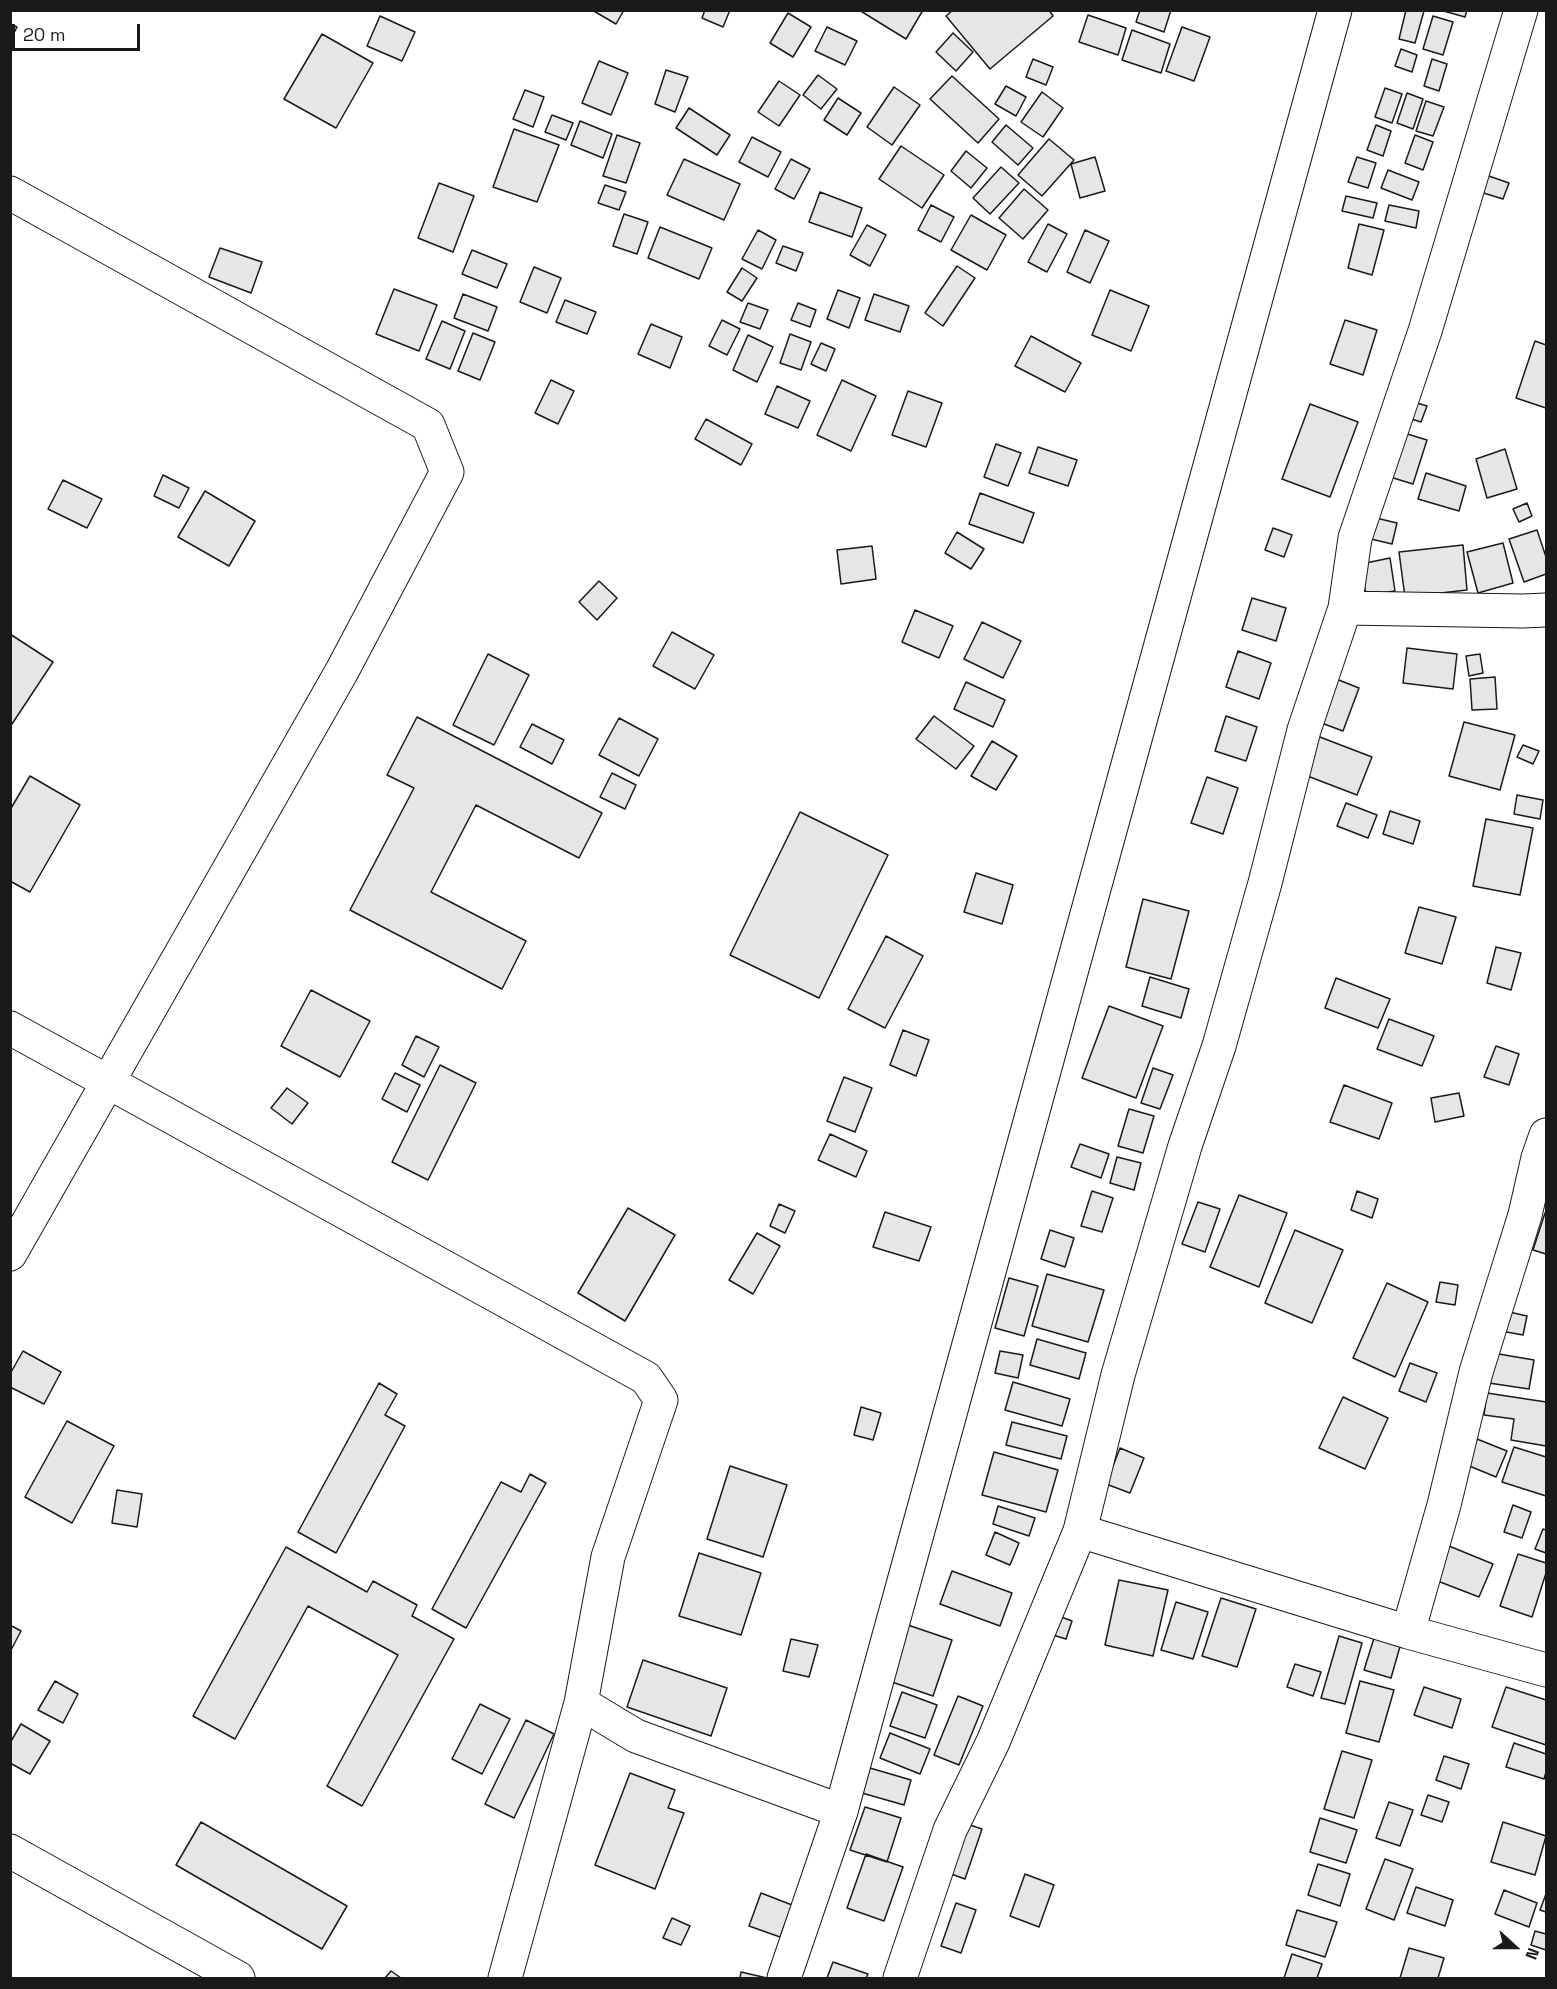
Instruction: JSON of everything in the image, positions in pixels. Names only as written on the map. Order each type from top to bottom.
[{"type":"street","points":[[784,1978],[841,1811],[1335,10]]},
{"type":"street","points":[[900,1978],[950,1830],[993,1742],[1080,1531],[1118,1375],[1185,1146],[1219,1046],[1265,883],[1304,730],[1345,608],[1355,538],[1425,331],[1521,10]]},
{"type":"street","points":[[10,193],[428,425],[447,472],[342,671],[10,1254]]},
{"type":"street","points":[[1345,608],[1546,610]]},
{"type":"street","points":[[10,1028],[646,1378],[661,1400],[608,1557],[581,1703],[505,1978]]},
{"type":"street","points":[[1408,1632],[1444,1505],[1476,1372],[1525,1215],[1538,1158],[1546,1135]]},
{"type":"street","points":[[1080,1531],[1408,1632],[1546,1670]]},
{"type":"street","points":[[581,1703],[636,1736],[841,1811]]},
{"type":"street","points":[[10,1851],[238,1978]]},
{"type":"building","points":[[592,10],[624,10],[616,24]]},
{"type":"building","points":[[705,10],[730,10],[723,27],[702,18]]},
{"type":"building","points":[[859,10],[923,10],[906,39]]},
{"type":"building","points":[[953,10],[1049,10],[1053,16],[990,69],[946,16]]},
{"type":"building","points":[[1140,10],[1171,10],[1164,32],[1136,22]]},
{"type":"building","points":[[1406,10],[1424,11],[1415,43],[1399,39]]},
{"type":"building","points":[[1440,10],[1467,10],[1465,17]]},
{"type":"building","points":[[788,13],[811,27],[793,57],[770,43]]},
{"type":"building","points":[[1088,15],[1126,28],[1118,55],[1079,42]]},
{"type":"building","points":[[380,16],[415,32],[402,61],[367,46]]},
{"type":"building","points":[[1433,16],[1453,22],[1443,55],[1423,49]]},
{"type":"building","points":[[10,24],[17,27],[10,41]]},
{"type":"building","points":[[827,27],[857,41],[845,65],[815,51]]},
{"type":"building","points":[[1182,27],[1210,37],[1194,81],[1166,71]]},
{"type":"building","points":[[1132,30],[1170,44],[1161,73],[1122,60]]},
{"type":"building","points":[[953,33],[973,52],[956,71],[936,52]]},
{"type":"building","points":[[322,34],[373,63],[336,128],[284,99]]},
{"type":"building","points":[[1401,49],[1417,55],[1412,72],[1395,66]]},
{"type":"building","points":[[1033,59],[1053,67],[1046,85],[1026,77]]},
{"type":"building","points":[[1432,59],[1447,64],[1439,91],[1424,86]]},
{"type":"building","points":[[599,61],[628,73],[611,115],[582,103]]},
{"type":"building","points":[[666,70],[688,77],[675,112],[655,104]]},
{"type":"building","points":[[818,75],[837,89],[821,109],[803,95]]},
{"type":"building","points":[[952,76],[999,119],[978,143],[930,99]]},
{"type":"building","points":[[779,81],[800,95],[779,126],[758,112]]},
{"type":"building","points":[[1006,86],[1026,97],[1016,116],[995,104]]},
{"type":"building","points":[[894,87],[920,105],[892,145],[867,127]]},
{"type":"building","points":[[1385,88],[1402,94],[1392,123],[1375,117]]},
{"type":"building","points":[[525,90],[544,97],[533,127],[513,119]]},
{"type":"building","points":[[1042,92],[1063,108],[1043,137],[1021,122]]},
{"type":"building","points":[[1407,93],[1423,99],[1413,129],[1397,123]]},
{"type":"building","points":[[838,98],[861,113],[847,135],[824,120]]},
{"type":"building","points":[[1426,101],[1444,107],[1433,136],[1416,131]]},
{"type":"building","points":[[689,108],[730,135],[717,155],[676,128]]},
{"type":"building","points":[[552,115],[573,123],[566,140],[545,132]]},
{"type":"building","points":[[580,121],[612,134],[603,158],[571,145]]},
{"type":"building","points":[[1006,125],[1033,148],[1018,165],[992,142]]},
{"type":"building","points":[[1376,125],[1391,131],[1383,156],[1367,150]]},
{"type":"building","points":[[514,129],[559,145],[537,202],[493,187]]},
{"type":"building","points":[[617,135],[640,143],[626,183],[603,176]]},
{"type":"building","points":[[1415,135],[1433,142],[1423,170],[1405,163]]},
{"type":"building","points":[[752,137],[781,152],[768,177],[739,162]]},
{"type":"building","points":[[1049,139],[1074,160],[1042,196],[1018,175]]},
{"type":"building","points":[[901,146],[944,175],[922,208],[879,179]]},
{"type":"building","points":[[966,151],[987,168],[971,188],[951,171]]},
{"type":"building","points":[[1095,157],[1105,191],[1080,198],[1071,164]]},
{"type":"building","points":[[1357,157],[1376,163],[1368,188],[1348,182]]},
{"type":"building","points":[[684,159],[740,184],[724,220],[667,195]]},
{"type":"building","points":[[791,159],[810,169],[794,199],[775,189]]},
{"type":"building","points":[[1001,167],[1019,183],[990,214],[973,198]]},
{"type":"building","points":[[1388,170],[1419,182],[1412,200],[1381,188]]},
{"type":"building","points":[[1483,174],[1509,183],[1503,199],[1477,191]]},
{"type":"building","points":[[439,183],[474,196],[453,252],[418,238]]},
{"type":"building","points":[[605,185],[626,192],[619,210],[598,203]]},
{"type":"building","points":[[1024,189],[1048,210],[1023,239],[999,218]]},
{"type":"building","points":[[820,192],[862,208],[852,237],[809,222]]},
{"type":"building","points":[[1346,196],[1377,203],[1373,218],[1342,211]]},
{"type":"building","points":[[931,205],[954,217],[941,242],[918,230]]},
{"type":"building","points":[[1389,205],[1419,211],[1416,228],[1385,221]]},
{"type":"building","points":[[624,214],[648,222],[637,254],[613,246]]},
{"type":"building","points":[[971,215],[1006,235],[987,270],[951,250]]},
{"type":"building","points":[[1048,224],[1067,234],[1047,272],[1028,262]]},
{"type":"building","points":[[1359,224],[1384,230],[1372,275],[1348,268]]},
{"type":"building","points":[[867,225],[886,235],[870,266],[850,255]]},
{"type":"building","points":[[660,227],[712,248],[699,279],[648,258]]},
{"type":"building","points":[[758,230],[776,240],[762,269],[742,259]]},
{"type":"building","points":[[1085,230],[1109,241],[1090,283],[1067,272]]},
{"type":"building","points":[[783,246],[803,253],[796,271],[776,263]]},
{"type":"building","points":[[220,248],[262,262],[251,293],[209,277]]},
{"type":"building","points":[[472,250],[507,264],[497,288],[462,274]]},
{"type":"building","points":[[957,266],[975,278],[943,326],[925,313]]},
{"type":"building","points":[[534,267],[561,278],[547,313],[520,302]]},
{"type":"building","points":[[742,268],[757,278],[742,301],[727,292]]},
{"type":"building","points":[[394,289],[437,305],[419,351],[376,334]]},
{"type":"building","points":[[838,290],[860,298],[849,328],[827,319]]},
{"type":"building","points":[[1110,290],[1149,306],[1131,351],[1092,335]]},
{"type":"building","points":[[463,294],[497,307],[488,331],[454,318]]},
{"type":"building","points":[[874,294],[909,306],[900,332],[865,320]]},
{"type":"building","points":[[565,300],[596,312],[587,334],[556,322]]},
{"type":"building","points":[[748,303],[768,310],[760,329],[740,322]]},
{"type":"building","points":[[798,303],[816,310],[810,327],[791,320]]},
{"type":"building","points":[[722,320],[740,329],[727,355],[709,346]]},
{"type":"building","points":[[1345,320],[1377,330],[1363,375],[1330,364]]},
{"type":"building","points":[[442,321],[465,331],[450,369],[426,359]]},
{"type":"building","points":[[651,324],[682,337],[670,368],[638,354]]},
{"type":"building","points":[[473,333],[495,342],[480,380],[458,371]]},
{"type":"building","points":[[790,334],[811,342],[801,370],[780,363]]},
{"type":"building","points":[[748,335],[773,347],[757,382],[733,370]]},
{"type":"building","points":[[1031,336],[1081,363],[1065,392],[1015,366]]},
{"type":"building","points":[[1535,341],[1546,345],[1546,408],[1516,398]]},
{"type":"building","points":[[821,343],[835,349],[826,371],[811,364]]},
{"type":"building","points":[[551,380],[574,391],[558,424],[535,413]]},
{"type":"building","points":[[842,380],[876,396],[851,451],[817,435]]},
{"type":"building","points":[[777,386],[810,401],[798,428],[765,414]]},
{"type":"building","points":[[908,391],[942,403],[926,447],[892,435]]},
{"type":"building","points":[[1410,401],[1427,406],[1421,422],[1405,417]]},
{"type":"building","points":[[1310,404],[1358,422],[1330,497],[1282,479]]},
{"type":"building","points":[[706,419],[752,444],[741,465],[695,439]]},
{"type":"building","points":[[1404,433],[1427,440],[1413,484],[1390,477]]},
{"type":"building","points":[[996,444],[1021,453],[1008,486],[984,477]]},
{"type":"building","points":[[1038,447],[1077,460],[1068,486],[1029,473]]},
{"type":"building","points":[[1505,449],[1517,489],[1487,498],[1476,459]]},
{"type":"building","points":[[1426,473],[1466,486],[1459,511],[1418,499]]},
{"type":"building","points":[[163,475],[189,488],[179,508],[154,496]]},
{"type":"building","points":[[63,480],[102,499],[87,528],[48,509]]},
{"type":"building","points":[[205,491],[255,521],[229,566],[178,537]]},
{"type":"building","points":[[980,493],[1034,513],[1023,543],[969,524]]},
{"type":"building","points":[[1527,503],[1532,516],[1519,522],[1513,509]]},
{"type":"building","points":[[1376,518],[1397,523],[1392,544],[1371,539]]},
{"type":"building","points":[[1273,528],[1292,535],[1284,557],[1265,550]]},
{"type":"building","points":[[1537,530],[1546,557],[1546,574],[1524,582],[1509,539]]},
{"type":"building","points":[[957,532],[984,549],[971,569],[945,553]]},
{"type":"building","points":[[1503,543],[1513,583],[1478,593],[1467,552]]},
{"type":"building","points":[[1463,545],[1467,590],[1405,597],[1399,552]]},
{"type":"building","points":[[872,546],[876,579],[841,584],[837,550]]},
{"type":"building","points":[[1390,558],[1395,591],[1366,595],[1361,564]]},
{"type":"building","points":[[599,581],[617,598],[597,620],[579,602]]},
{"type":"building","points":[[1252,598],[1286,608],[1276,641],[1242,630]]},
{"type":"building","points":[[915,610],[953,626],[939,658],[902,642]]},
{"type":"building","points":[[982,622],[1021,641],[1003,678],[964,659]]},
{"type":"building","points":[[672,632],[714,655],[695,689],[653,666]]},
{"type":"building","points":[[10,634],[53,662],[10,727]]},
{"type":"building","points":[[1407,648],[1457,654],[1453,689],[1403,683]]},
{"type":"building","points":[[1238,651],[1271,663],[1259,699],[1226,687]]},
{"type":"building","points":[[488,654],[529,675],[494,745],[453,725]]},
{"type":"building","points":[[1480,654],[1483,673],[1469,676],[1466,656]]},
{"type":"building","points":[[1326,675],[1359,688],[1343,731],[1308,718]]},
{"type":"building","points":[[1495,677],[1497,709],[1472,710],[1470,679]]},
{"type":"building","points":[[966,682],[1005,700],[993,727],[954,709]]},
{"type":"building","points":[[934,716],[974,746],[956,769],[916,739]]},
{"type":"building","points":[[1226,716],[1257,727],[1246,761],[1215,751]]},
{"type":"building","points":[[417,717],[602,813],[579,858],[476,805],[431,892],[526,941],[502,989],[350,910],[414,788],[387,775]]},
{"type":"building","points":[[619,718],[658,739],[639,776],[599,755]]},
{"type":"building","points":[[1464,722],[1515,735],[1500,790],[1449,776]]},
{"type":"building","points":[[532,724],[564,740],[552,764],[520,747]]},
{"type":"building","points":[[1312,734],[1372,757],[1357,795],[1297,772]]},
{"type":"building","points":[[992,741],[1017,756],[996,790],[971,776]]},
{"type":"building","points":[[1523,745],[1539,751],[1533,764],[1517,757]]},
{"type":"building","points":[[612,773],[636,785],[625,809],[600,797]]},
{"type":"building","points":[[30,776],[80,805],[30,892],[10,881],[10,810]]},
{"type":"building","points":[[1207,777],[1238,788],[1223,834],[1191,823]]},
{"type":"building","points":[[1517,795],[1543,800],[1540,819],[1514,814]]},
{"type":"building","points":[[1346,803],[1377,815],[1368,838],[1337,826]]},
{"type":"building","points":[[1390,811],[1420,821],[1413,844],[1383,834]]},
{"type":"building","points":[[800,812],[888,855],[819,998],[730,955]]},
{"type":"building","points":[[1486,819],[1533,828],[1520,895],[1473,886]]},
{"type":"building","points":[[976,873],[1013,885],[1002,924],[964,912]]},
{"type":"building","points":[[1143,899],[1189,911],[1171,979],[1126,967]]},
{"type":"building","points":[[1419,907],[1456,917],[1442,964],[1405,953]]},
{"type":"building","points":[[886,936],[923,956],[885,1028],[848,1009]]},
{"type":"building","points":[[1496,947],[1521,953],[1511,990],[1487,983]]},
{"type":"building","points":[[1150,977],[1189,989],[1181,1018],[1142,1006]]},
{"type":"building","points":[[1336,978],[1390,999],[1378,1028],[1325,1008]]},
{"type":"building","points":[[311,990],[370,1021],[340,1077],[281,1046]]},
{"type":"building","points":[[1109,1006],[1163,1026],[1136,1098],[1082,1078]]},
{"type":"building","points":[[1389,1019],[1434,1036],[1422,1066],[1377,1049]]},
{"type":"building","points":[[903,1030],[929,1040],[916,1076],[890,1065]]},
{"type":"building","points":[[416,1036],[439,1047],[424,1077],[402,1065]]},
{"type":"building","points":[[1496,1046],[1519,1054],[1509,1085],[1484,1077]]},
{"type":"building","points":[[440,1065],[476,1083],[428,1180],[392,1162]]},
{"type":"building","points":[[1153,1068],[1173,1075],[1160,1109],[1141,1103]]},
{"type":"building","points":[[395,1073],[420,1085],[407,1112],[382,1099]]},
{"type":"building","points":[[844,1077],[872,1088],[855,1132],[827,1121]]},
{"type":"building","points":[[1344,1085],[1392,1103],[1379,1139],[1330,1122]]},
{"type":"building","points":[[287,1088],[308,1103],[292,1124],[271,1108]]},
{"type":"building","points":[[1459,1093],[1464,1116],[1435,1122],[1431,1098]]},
{"type":"building","points":[[1129,1109],[1154,1116],[1143,1153],[1118,1146]]},
{"type":"building","points":[[830,1134],[867,1151],[856,1177],[818,1160]]},
{"type":"building","points":[[1080,1144],[1109,1154],[1101,1178],[1071,1167]]},
{"type":"building","points":[[1117,1157],[1141,1163],[1134,1190],[1110,1183]]},
{"type":"building","points":[[1092,1191],[1113,1198],[1102,1232],[1081,1226]]},
{"type":"building","points":[[1357,1191],[1378,1199],[1372,1218],[1351,1210]]},
{"type":"building","points":[[1239,1195],[1287,1213],[1259,1287],[1210,1267]]},
{"type":"building","points":[[1198,1202],[1220,1209],[1205,1252],[1182,1244]]},
{"type":"building","points":[[779,1204],[795,1211],[785,1233],[770,1226]]},
{"type":"building","points":[[628,1208],[675,1235],[625,1321],[578,1293]]},
{"type":"building","points":[[885,1212],[931,1227],[919,1261],[873,1247]]},
{"type":"building","points":[[1546,1213],[1546,1254],[1533,1250]]},
{"type":"building","points":[[1050,1230],[1074,1238],[1065,1267],[1041,1259]]},
{"type":"building","points":[[1295,1230],[1343,1250],[1312,1323],[1265,1303]]},
{"type":"building","points":[[757,1233],[780,1246],[753,1294],[729,1280]]},
{"type":"building","points":[[1047,1274],[1104,1290],[1088,1342],[1032,1326]]},
{"type":"building","points":[[1009,1278],[1038,1286],[1024,1336],[995,1328]]},
{"type":"building","points":[[1440,1282],[1458,1285],[1455,1305],[1436,1302]]},
{"type":"building","points":[[1387,1283],[1428,1302],[1395,1377],[1353,1358]]},
{"type":"building","points":[[1505,1311],[1527,1316],[1523,1335],[1501,1331]]},
{"type":"building","points":[[1037,1339],[1086,1353],[1079,1379],[1030,1365]]},
{"type":"building","points":[[23,1351],[61,1372],[44,1404],[10,1387],[10,1374]]},
{"type":"building","points":[[1000,1351],[1023,1355],[1018,1378],[995,1373]]},
{"type":"building","points":[[1487,1352],[1534,1360],[1529,1389],[1482,1382]]},
{"type":"building","points":[[1410,1363],[1437,1373],[1426,1402],[1399,1391]]},
{"type":"building","points":[[1013,1382],[1070,1399],[1062,1426],[1005,1410]]},
{"type":"building","points":[[379,1383],[397,1394],[385,1415],[405,1426],[336,1553],[298,1532]]},
{"type":"building","points":[[1487,1393],[1546,1402],[1546,1446],[1511,1440],[1514,1419],[1484,1415]]},
{"type":"building","points":[[1343,1397],[1388,1418],[1365,1469],[1319,1448]]},
{"type":"building","points":[[861,1407],[881,1413],[873,1440],[854,1435]]},
{"type":"building","points":[[67,1421],[114,1446],[72,1523],[25,1497]]},
{"type":"building","points":[[1012,1422],[1067,1436],[1061,1459],[1006,1445]]},
{"type":"building","points":[[1477,1439],[1507,1451],[1496,1477],[1467,1465]]},
{"type":"building","points":[[1514,1447],[1546,1457],[1546,1496],[1502,1482]]},
{"type":"building","points":[[1120,1448],[1144,1458],[1130,1493],[1106,1484]]},
{"type":"building","points":[[994,1452],[1058,1470],[1046,1512],[982,1495]]},
{"type":"building","points":[[730,1466],[787,1485],[763,1557],[707,1539]]},
{"type":"building","points":[[530,1474],[546,1483],[466,1628],[432,1609],[501,1482],[521,1492]]},
{"type":"building","points":[[117,1490],[142,1494],[137,1527],[112,1523]]},
{"type":"building","points":[[1513,1505],[1531,1512],[1522,1538],[1504,1532]]},
{"type":"building","points":[[998,1506],[1035,1518],[1029,1536],[993,1524]]},
{"type":"building","points":[[1543,1529],[1546,1530],[1546,1553],[1535,1549]]},
{"type":"building","points":[[995,1532],[1019,1543],[1010,1565],[986,1555]]},
{"type":"building","points":[[1449,1546],[1493,1564],[1479,1597],[1435,1580]]},
{"type":"building","points":[[286,1547],[367,1592],[373,1581],[417,1605],[412,1616],[454,1639],[362,1806],[327,1786],[398,1655],[308,1606],[235,1739],[193,1716]]},
{"type":"building","points":[[699,1553],[761,1573],[741,1635],[679,1616]]},
{"type":"building","points":[[1518,1554],[1546,1563],[1546,1573],[1532,1617],[1500,1606]]},
{"type":"building","points":[[952,1571],[1012,1593],[1000,1626],[940,1604]]},
{"type":"building","points":[[1119,1580],[1168,1590],[1153,1656],[1105,1645]]},
{"type":"building","points":[[1221,1598],[1256,1609],[1237,1667],[1202,1656]]},
{"type":"building","points":[[1176,1602],[1208,1612],[1193,1659],[1161,1650]]},
{"type":"building","points":[[1053,1614],[1072,1621],[1066,1639],[1046,1633]]},
{"type":"building","points":[[902,1623],[952,1640],[933,1696],[883,1679]]},
{"type":"building","points":[[10,1625],[21,1631],[10,1652]]},
{"type":"building","points":[[1375,1635],[1401,1643],[1391,1678],[1364,1670]]},
{"type":"building","points":[[1339,1636],[1362,1643],[1345,1704],[1321,1698]]},
{"type":"building","points":[[791,1639],[818,1645],[809,1677],[783,1671]]},
{"type":"building","points":[[643,1660],[727,1688],[711,1736],[627,1707]]},
{"type":"building","points":[[1295,1664],[1321,1672],[1313,1696],[1287,1687]]},
{"type":"building","points":[[55,1681],[78,1694],[63,1723],[38,1710]]},
{"type":"building","points":[[1360,1681],[1394,1690],[1379,1742],[1346,1733]]},
{"type":"building","points":[[1424,1687],[1461,1699],[1452,1728],[1414,1715]]},
{"type":"building","points":[[1506,1687],[1546,1700],[1546,1745],[1492,1727]]},
{"type":"building","points":[[902,1692],[937,1705],[925,1738],[890,1726]]},
{"type":"building","points":[[958,1696],[983,1706],[959,1765],[934,1755]]},
{"type":"building","points":[[480,1704],[510,1719],[482,1774],[452,1759]]},
{"type":"building","points":[[526,1720],[554,1734],[514,1818],[485,1804]]},
{"type":"building","points":[[21,1724],[50,1741],[30,1774],[10,1763],[10,1743]]},
{"type":"building","points":[[890,1733],[930,1749],[920,1774],[880,1758]]},
{"type":"building","points":[[1514,1743],[1546,1754],[1544,1779],[1506,1767]]},
{"type":"building","points":[[1342,1751],[1372,1760],[1354,1818],[1324,1809]]},
{"type":"building","points":[[1444,1756],[1469,1764],[1461,1789],[1436,1780]]},
{"type":"building","points":[[870,1768],[911,1780],[904,1805],[862,1793]]},
{"type":"building","points":[[630,1773],[675,1790],[668,1808],[684,1813],[655,1889],[595,1865]]},
{"type":"building","points":[[1428,1795],[1449,1802],[1442,1822],[1421,1815]]},
{"type":"building","points":[[1389,1802],[1413,1810],[1400,1846],[1376,1838]]},
{"type":"building","points":[[865,1807],[901,1818],[887,1862],[850,1850]]},
{"type":"building","points":[[1320,1818],[1357,1830],[1346,1863],[1310,1852]]},
{"type":"building","points":[[201,1822],[347,1906],[322,1949],[176,1865]]},
{"type":"building","points":[[961,1822],[982,1829],[965,1879],[943,1871]]},
{"type":"building","points":[[1503,1822],[1546,1836],[1535,1875],[1491,1862]]},
{"type":"building","points":[[866,1854],[903,1867],[884,1921],[847,1908]]},
{"type":"building","points":[[1385,1859],[1413,1869],[1394,1920],[1366,1909]]},
{"type":"building","points":[[1318,1864],[1350,1874],[1340,1906],[1308,1895]]},
{"type":"building","points":[[1025,1874],[1054,1885],[1039,1927],[1010,1916]]},
{"type":"building","points":[[1416,1887],[1453,1900],[1445,1926],[1407,1913]]},
{"type":"building","points":[[1504,1890],[1537,1903],[1529,1927],[1495,1914]]},
{"type":"building","points":[[761,1893],[792,1905],[780,1937],[749,1926]]},
{"type":"building","points":[[1546,1894],[1546,1912],[1540,1910]]},
{"type":"building","points":[[956,1903],[976,1910],[961,1953],[941,1946]]},
{"type":"building","points":[[1297,1910],[1337,1922],[1325,1957],[1286,1945]]},
{"type":"building","points":[[672,1918],[690,1926],[681,1945],[663,1938]]},
{"type":"building","points":[[1535,1931],[1546,1934],[1546,1950],[1531,1945]]},
{"type":"building","points":[[1409,1948],[1444,1958],[1438,1978],[1400,1978]]},
{"type":"building","points":[[1292,1954],[1322,1964],[1317,1978],[1284,1978]]},
{"type":"building","points":[[833,1962],[868,1974],[866,1978],[827,1978]]},
{"type":"building","points":[[391,1971],[401,1978],[385,1978]]},
{"type":"building","points":[[741,1972],[767,1978],[740,1978]]}]
